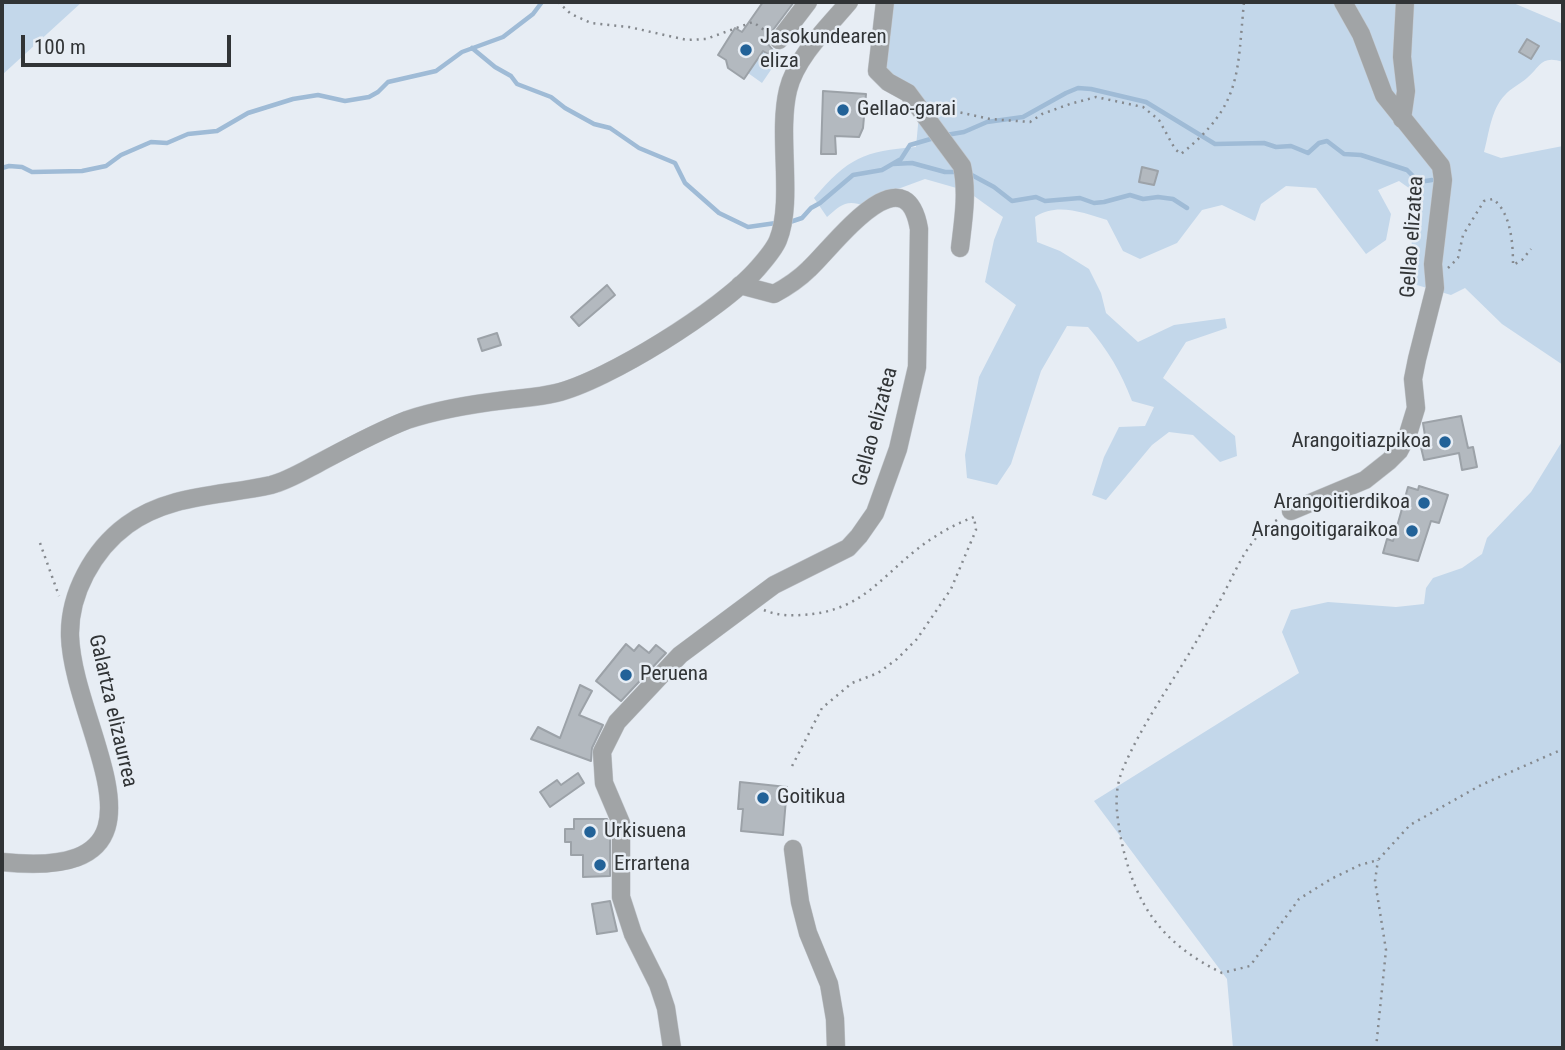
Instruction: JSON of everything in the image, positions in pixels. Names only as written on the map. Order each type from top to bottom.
[{"type":"street","points":[[779,40],[808,2]]},
{"type":"street","name":"Galartza elizaurrea","points":[[2,862],[77,859],[98,846],[108,824],[108,780],[72,656],[71,616],[80,585],[89,567],[117,533],[136,518],[157,507],[274,484],[382,429],[430,413],[556,393],[573,387],[615,368],[716,306],[756,270],[778,241],[785,209],[782,137],[788,87],[804,57],[849,2]]},
{"type":"street","points":[[885,2],[877,71],[888,82],[908,93],[963,172],[964,212],[960,248]]},
{"type":"street","name":"Gellao elizatea","points":[[1291,511],[1365,480],[1399,451],[1414,419],[1416,408],[1413,379],[1431,307],[1435,273],[1433,264],[1443,180],[1441,166],[1384,95],[1362,34],[1343,2]]},
{"type":"street","points":[[1402,119],[1406,91],[1402,57],[1405,2]]},
{"type":"street","name":"Gellao elizatea","points":[[672,1048],[666,1008],[658,984],[633,934],[621,897],[621,823],[604,783],[602,752],[617,722],[688,648],[774,585],[848,548],[875,513],[898,449],[917,367],[919,229],[916,213],[909,203],[897,198],[883,199],[866,211],[809,269],[789,285],[774,294],[740,285]]},
{"type":"street","points":[[793,849],[802,913],[829,984],[835,1019],[836,1048]]},
{"type":"path","points":[[558,2],[571,14],[591,23],[629,27],[687,40],[706,39],[753,22]]},
{"type":"path","points":[[917,104],[990,119],[1030,122],[1042,114],[1096,97],[1143,107],[1159,120],[1175,149],[1181,154],[1213,124],[1228,103],[1237,74],[1244,2]]},
{"type":"path","points":[[1435,273],[1448,268],[1458,258],[1462,235],[1484,201],[1493,199],[1502,206],[1513,247],[1513,265],[1522,260],[1531,249]]},
{"type":"path","points":[[1291,511],[1261,530],[1239,560],[1195,645],[1144,726],[1121,774],[1115,808],[1127,865],[1145,910],[1172,941],[1202,963],[1222,973],[1250,966],[1299,899],[1331,878],[1378,860],[1410,825],[1481,785],[1563,749]]},
{"type":"path","points":[[748,603],[770,613],[796,616],[823,614],[864,597],[908,556],[935,536],[974,517],[976,530],[951,589],[917,639],[878,673],[852,683],[822,708],[790,771]]},
{"type":"path","points":[[40,543],[59,595],[71,616]]},
{"type":"path","points":[[1376,1048],[1386,950],[1375,881],[1378,860]]},
{"type":"shaded area","points":[[2,2],[82,2],[2,75]]},
{"type":"shaded area","points":[[892,2],[1511,2],[1563,24],[1563,62],[1550,60],[1542,63],[1505,95],[1494,114],[1484,152],[1501,158],[1563,146],[1563,365],[1502,324],[1465,288],[1451,295],[1410,283],[1412,236],[1423,198],[1399,181],[1378,190],[1391,214],[1386,240],[1366,254],[1316,188],[1286,186],[1261,204],[1255,221],[1222,205],[1202,210],[1177,243],[1140,259],[1123,251],[1107,220],[1071,210],[1052,210],[1035,217],[1037,242],[1060,251],[1089,269],[1101,293],[1106,313],[1138,342],[1174,325],[1225,318],[1227,328],[1186,342],[1163,378],[1235,436],[1237,456],[1220,462],[1193,435],[1169,432],[1152,445],[1106,500],[1092,495],[1104,457],[1119,427],[1145,426],[1154,407],[1132,401],[1113,362],[1088,327],[1067,326],[1041,371],[1011,464],[997,485],[967,478],[965,455],[979,377],[1016,305],[985,282],[994,240],[1003,217],[967,191],[925,179],[887,193],[865,206],[844,204],[827,217],[814,198],[837,174],[858,159],[883,151],[916,147],[920,103],[881,79]]},
{"type":"shaded area","points":[[772,48],[781,55],[762,83],[748,73],[763,51],[768,54]]},
{"type":"shaded area","points":[[1563,440],[1563,1048],[1233,1048],[1227,979],[1094,801],[1299,673],[1282,632],[1291,610],[1328,602],[1396,607],[1424,604],[1426,588],[1433,578],[1462,568],[1482,554],[1487,538],[1531,492]]},
{"type":"building","name":"Jasokundearen eliza","points":[[763,2],[794,2],[770,34],[768,44],[772,49],[768,54],[763,51],[744,79],[728,68],[726,60],[718,55],[735,28],[742,32]]},
{"type":"building","points":[[1527,39],[1539,46],[1531,59],[1519,52]]},
{"type":"building","name":"Gellao-garai","points":[[823,91],[866,94],[863,128],[859,137],[835,136],[836,154],[821,154]]},
{"type":"building","points":[[1142,167],[1158,171],[1154,185],[1139,182]]},
{"type":"building","points":[[607,285],[615,295],[579,326],[571,317]]},
{"type":"building","points":[[497,333],[501,345],[482,351],[478,339]]},
{"type":"building","name":"Arangoitiazpikoa","points":[[1461,416],[1468,448],[1473,447],[1477,467],[1462,470],[1459,453],[1424,460],[1420,443],[1426,442],[1423,423]]},
{"type":"building","points":[[1419,486],[1448,495],[1439,523],[1431,521],[1418,561],[1383,553],[1387,539],[1393,541],[1408,487],[1418,490]]},
{"type":"building","name":"Peruena","points":[[626,644],[634,651],[639,645],[649,653],[656,645],[666,653],[621,701],[596,681]]},
{"type":"building","points":[[580,685],[592,691],[579,715],[603,725],[592,748],[591,761],[531,739],[538,727],[560,738]]},
{"type":"building","points":[[578,773],[584,783],[550,807],[540,792],[557,780],[561,785]]},
{"type":"building","name":"Goitikua","points":[[740,782],[787,787],[783,835],[741,831],[743,809],[738,809]]},
{"type":"building","name":"Errartena","points":[[574,819],[607,819],[610,825],[610,876],[583,877],[583,855],[571,855],[571,842],[565,842],[565,829],[574,829]]},
{"type":"building","points":[[610,901],[617,931],[597,934],[592,904]]},
{"type":"waterway","points":[[2,168],[22,167],[32,172],[82,171],[106,166],[121,155],[151,142],[167,143],[188,134],[217,131],[248,113],[293,99],[318,95],[345,101],[369,97],[388,82],[436,71],[462,52],[503,37],[533,14],[542,2]]},
{"type":"waterway","points":[[472,48],[511,76],[517,84],[551,97],[594,124],[610,128],[639,148],[675,163],[685,183],[719,213],[748,227],[776,223]]},
{"type":"waterway","points":[[946,135],[964,132],[987,122],[1023,117],[1078,88],[1091,89],[1146,102],[1215,144],[1264,143],[1276,147],[1291,146],[1308,153],[1319,143],[1327,141],[1344,154],[1361,155],[1407,170],[1419,182],[1432,180]]},
{"type":"waterway","points":[[790,222],[802,218],[853,175],[882,170],[901,159],[910,145],[934,138]]},
{"type":"waterway","points":[[893,164],[912,163],[945,172],[960,172]]},
{"type":"waterway","points":[[968,173],[994,187],[1012,201],[1036,197],[1045,201],[1080,198],[1094,203],[1130,195],[1143,199],[1173,199],[1187,208]]},
{"type":"place","name":"Jasokundearen eliza","points":[[746,50]]},
{"type":"place","name":"Gellao-garai","points":[[843,110]]},
{"type":"place","name":"Arangoitiazpikoa","points":[[1445,442]]},
{"type":"place","name":"Arangoitierdikoa","points":[[1424,503]]},
{"type":"place","name":"Arangoitigaraikoa","points":[[1412,531]]},
{"type":"place","name":"Peruena","points":[[626,675]]},
{"type":"place","name":"Goitikua","points":[[763,798]]},
{"type":"place","name":"Urkisuena","points":[[590,832]]},
{"type":"place","name":"Errartena","points":[[600,865]]}]
